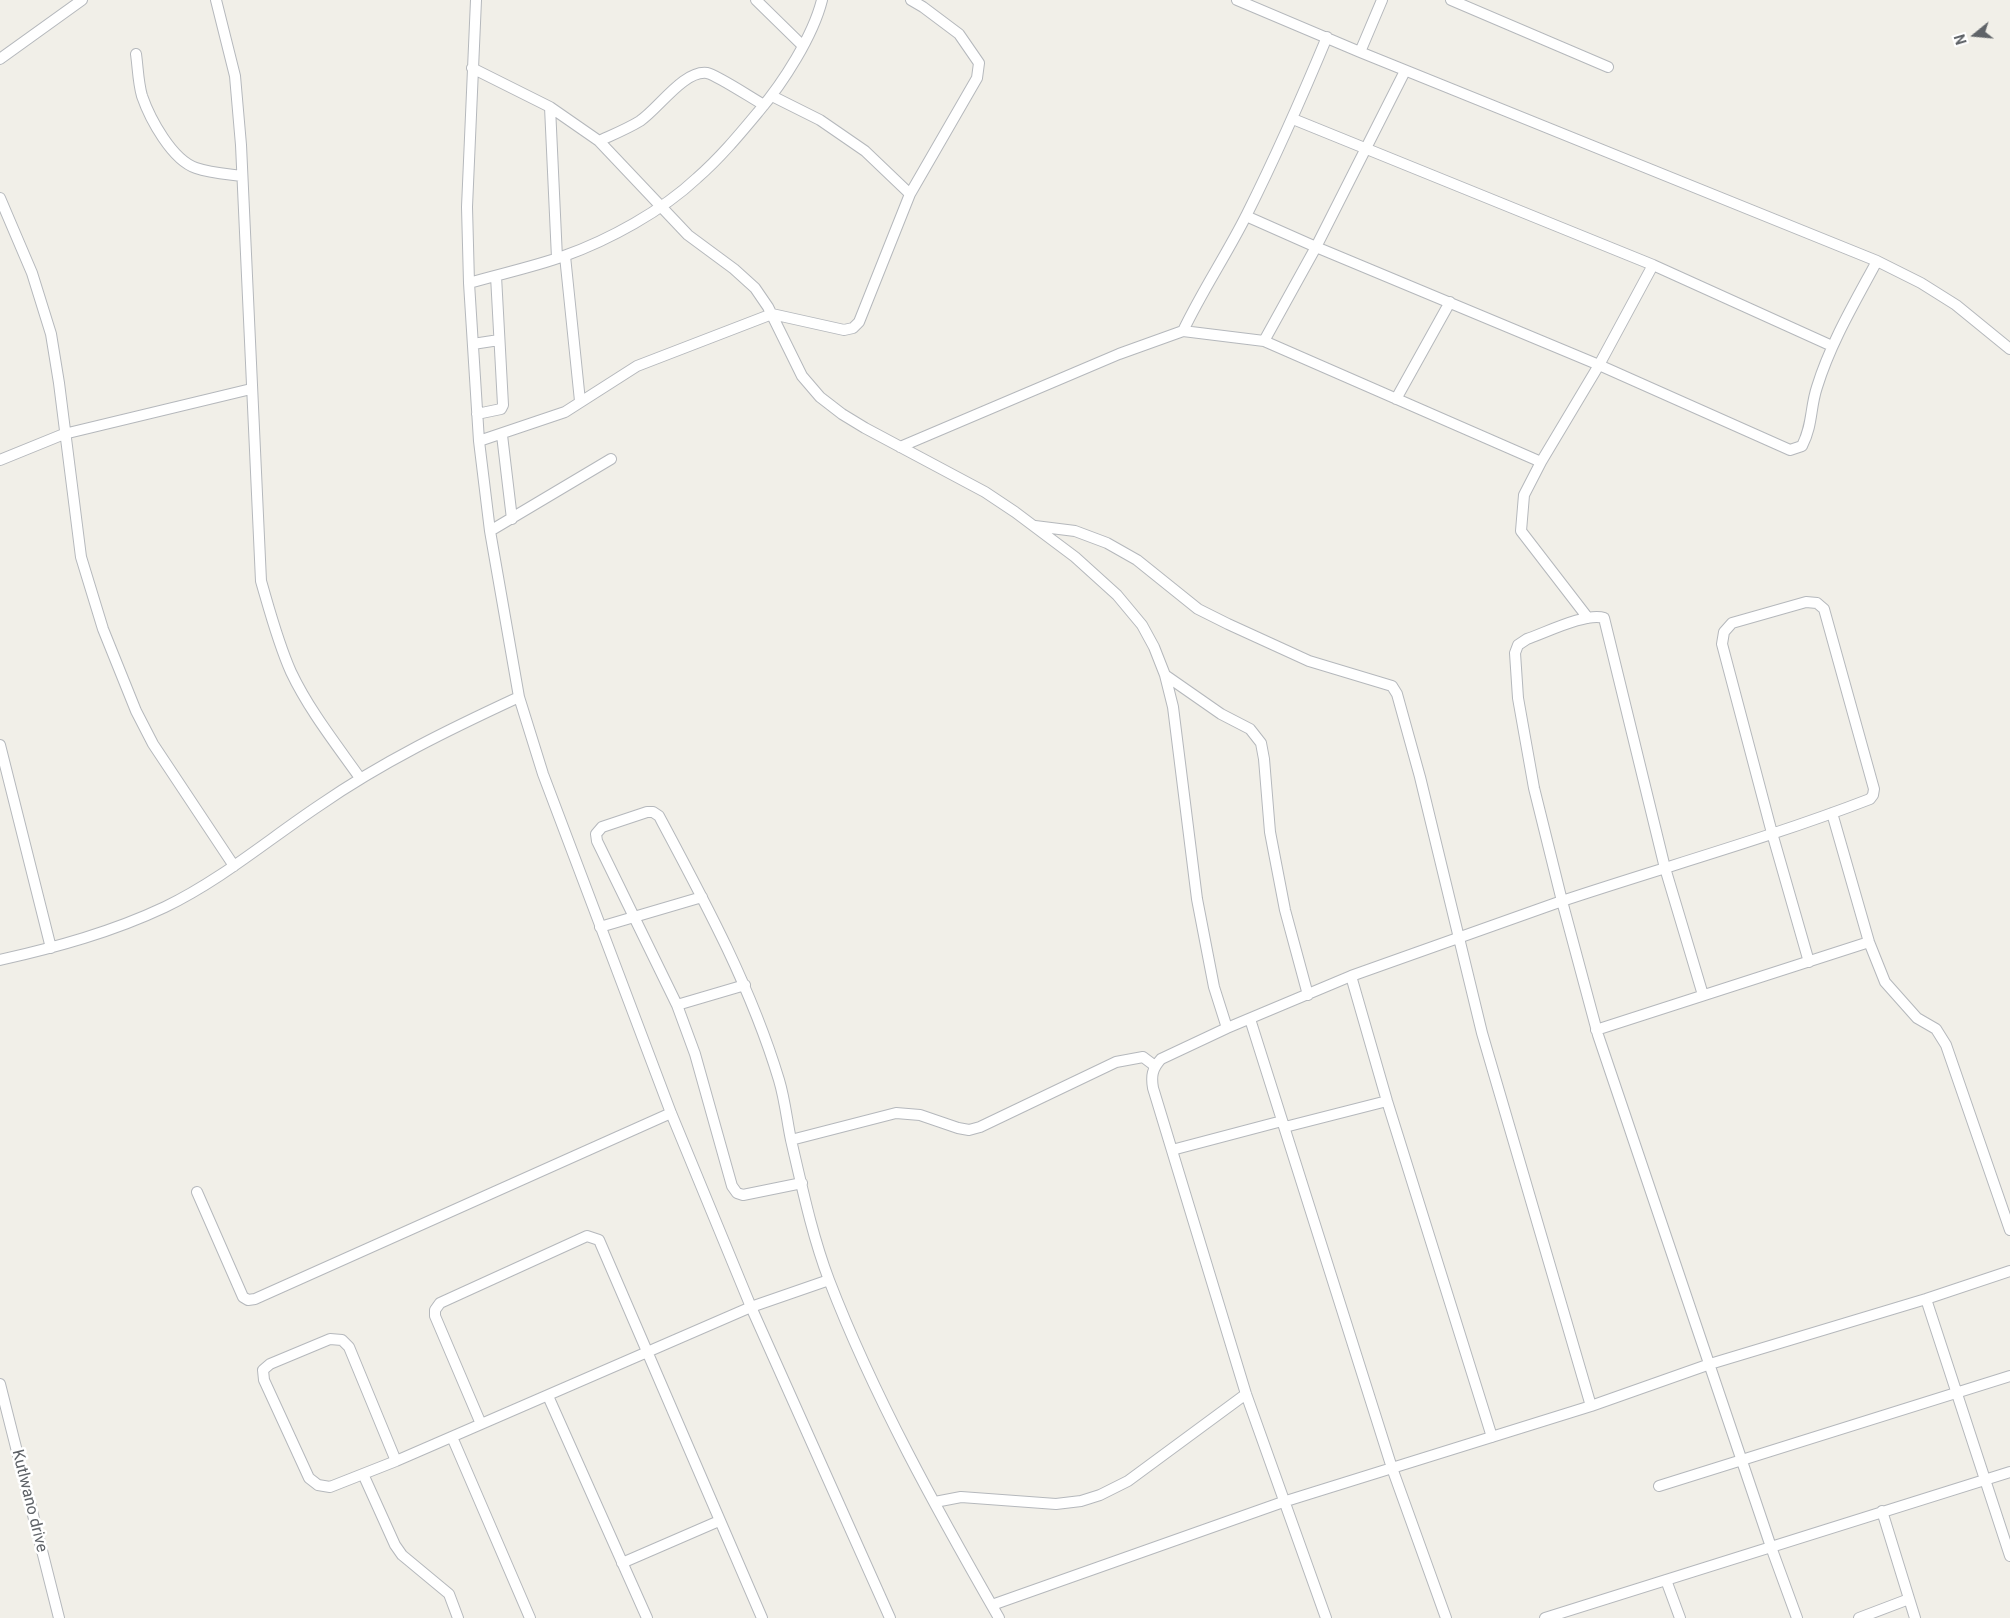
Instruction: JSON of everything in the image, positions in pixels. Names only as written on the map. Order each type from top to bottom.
[{"type":"street","points":[[216,0],[235,76],[242,176],[261,581],[275,631],[292,673],[308,702],[360,778]]},
{"type":"street","points":[[476,0],[467,207],[469,283],[479,442],[490,532],[519,697],[543,774],[671,1112],[751,1307],[890,1618]]},
{"type":"street","points":[[756,0],[803,46]]},
{"type":"street","points":[[469,283],[561,257],[623,230],[696,180],[729,147],[772,96],[803,46],[822,0]]},
{"type":"street","points":[[479,442],[565,412],[637,366],[772,314],[844,330],[853,328],[859,322],[910,194],[977,78],[979,63],[958,34],[925,3],[911,0]]},
{"type":"street","points":[[1237,0],[1876,262],[1921,283],[1956,305],[2010,349]]},
{"type":"street","points":[[1360,52],[1382,0]]},
{"type":"street","points":[[1451,0],[1608,67]]},
{"type":"street","points":[[0,59],[77,2]]},
{"type":"street","points":[[1183,331],[1246,216],[1293,118],[1327,38]]},
{"type":"street","points":[[136,54],[142,94],[148,111],[172,150],[186,163],[195,168],[242,176]]},
{"type":"street","points":[[472,68],[550,107],[599,141],[688,235],[734,269],[755,288],[772,314],[802,376],[820,398],[842,414],[985,492],[1032,525],[1075,557],[1117,595],[1142,625],[1154,647],[1165,675],[1180,755],[1197,898],[1214,987],[1226,1028]]},
{"type":"street","points":[[1264,341],[1316,247],[1405,70]]},
{"type":"street","points":[[599,141],[639,122],[654,111],[683,81],[696,73],[709,73],[764,105]]},
{"type":"street","points":[[772,96],[820,120],[865,151],[910,194]]},
{"type":"street","points":[[550,107],[561,257],[580,401]]},
{"type":"street","points":[[1293,118],[1653,265],[1832,346]]},
{"type":"street","points":[[0,198],[32,273],[44,310],[55,358],[81,557],[119,672],[153,744],[234,866]]},
{"type":"street","points":[[1246,216],[1598,365],[1790,450],[1802,446],[1809,431],[1816,389],[1832,346],[1876,262]]},
{"type":"street","points":[[1588,618],[1521,531],[1520,523],[1524,495],[1653,265]]},
{"type":"street","points":[[478,414],[501,409],[502,405],[496,276]]},
{"type":"street","points":[[1396,399],[1450,302]]},
{"type":"street","points":[[900,447],[1119,354],[1183,331],[1264,341],[1541,462]]},
{"type":"street","points":[[473,344],[500,340]]},
{"type":"street","points":[[0,460],[64,434],[251,389]]},
{"type":"street","points":[[502,435],[512,519]]},
{"type":"street","points":[[490,532],[611,459]]},
{"type":"street","points":[[1032,525],[1075,531],[1107,543],[1137,560],[1198,609],[1309,661],[1392,686],[1397,694],[1420,778],[1482,1032],[1591,1406]]},
{"type":"street","points":[[1326,1618],[1246,1394],[1153,1088],[1151,1076],[1154,1066],[1170,1053],[1351,976],[1562,901],[1772,833],[1870,799],[1874,789],[1824,609],[1817,603],[1806,602],[1732,623],[1724,632],[1722,644],[1772,833],[1810,962]]},
{"type":"street","points":[[1703,995],[1665,868],[1607,624],[1604,618],[1588,618],[1527,639],[1518,645],[1515,653],[1518,698],[1534,788],[1596,1030],[1797,1618]]},
{"type":"street","points":[[1165,675],[1221,714],[1250,729],[1261,743],[1270,832],[1285,910],[1308,995]]},
{"type":"street","points":[[0,960],[92,936],[166,906],[234,866],[360,778],[441,733],[519,697]]},
{"type":"street","points":[[0,745],[51,948]]},
{"type":"street","points":[[802,1183],[744,1195],[737,1193],[732,1186],[695,1054],[677,1005],[597,842],[596,834],[602,827],[647,812],[653,812],[659,816],[702,897],[745,985],[780,1082],[791,1140],[802,1183],[812,1228],[829,1280],[876,1387],[934,1502],[999,1618]]},
{"type":"street","points":[[1832,813],[1868,942],[1885,982],[1916,1018],[1936,1029],[1946,1045],[2010,1230]]},
{"type":"street","points":[[600,927],[702,897]]},
{"type":"street","points":[[1596,1030],[1868,942]]},
{"type":"street","points":[[1351,976],[1387,1101],[1492,1437]]},
{"type":"street","points":[[677,1005],[745,985]]},
{"type":"street","points":[[1250,1020],[1392,1468],[1446,1618]]},
{"type":"street","points":[[791,1140],[896,1113],[920,1114],[958,1128],[969,1130],[980,1127],[1116,1062],[1143,1057],[1154,1066]]},
{"type":"street","points":[[1172,1150],[1387,1101]]},
{"type":"street","points":[[197,1192],[243,1297],[248,1300],[255,1299],[671,1112]]},
{"type":"street","points":[[481,1424],[435,1316],[435,1310],[440,1303],[587,1236],[599,1240],[762,1618]]},
{"type":"street","points":[[992,1605],[1284,1502],[1591,1406],[1710,1364],[2010,1271]]},
{"type":"street","points":[[396,1461],[349,1347],[342,1340],[330,1339],[270,1364],[263,1370],[264,1380],[309,1478],[318,1485],[330,1487],[396,1461],[751,1307],[829,1280]]},
{"type":"street","points":[[1926,1298],[2010,1556]]},
{"type":"street","points":[[1659,1486],[2010,1376]]},
{"type":"street","name":"Kutlwano drive","points":[[0,1384],[59,1618]]},
{"type":"street","points":[[934,1502],[961,1497],[1056,1504],[1081,1501],[1100,1495],[1128,1481],[1246,1394]]},
{"type":"street","points":[[548,1396],[647,1618]]},
{"type":"street","points":[[452,1437],[530,1618]]},
{"type":"street","points":[[1544,1618],[2010,1472]]},
{"type":"street","points":[[363,1474],[395,1546],[402,1555],[449,1594],[458,1618]]},
{"type":"street","points":[[1882,1511],[1915,1618]]},
{"type":"street","points":[[622,1562],[719,1521]]},
{"type":"street","points":[[1666,1580],[1680,1618]]},
{"type":"street","points":[[1859,1618],[1909,1599]]}]
